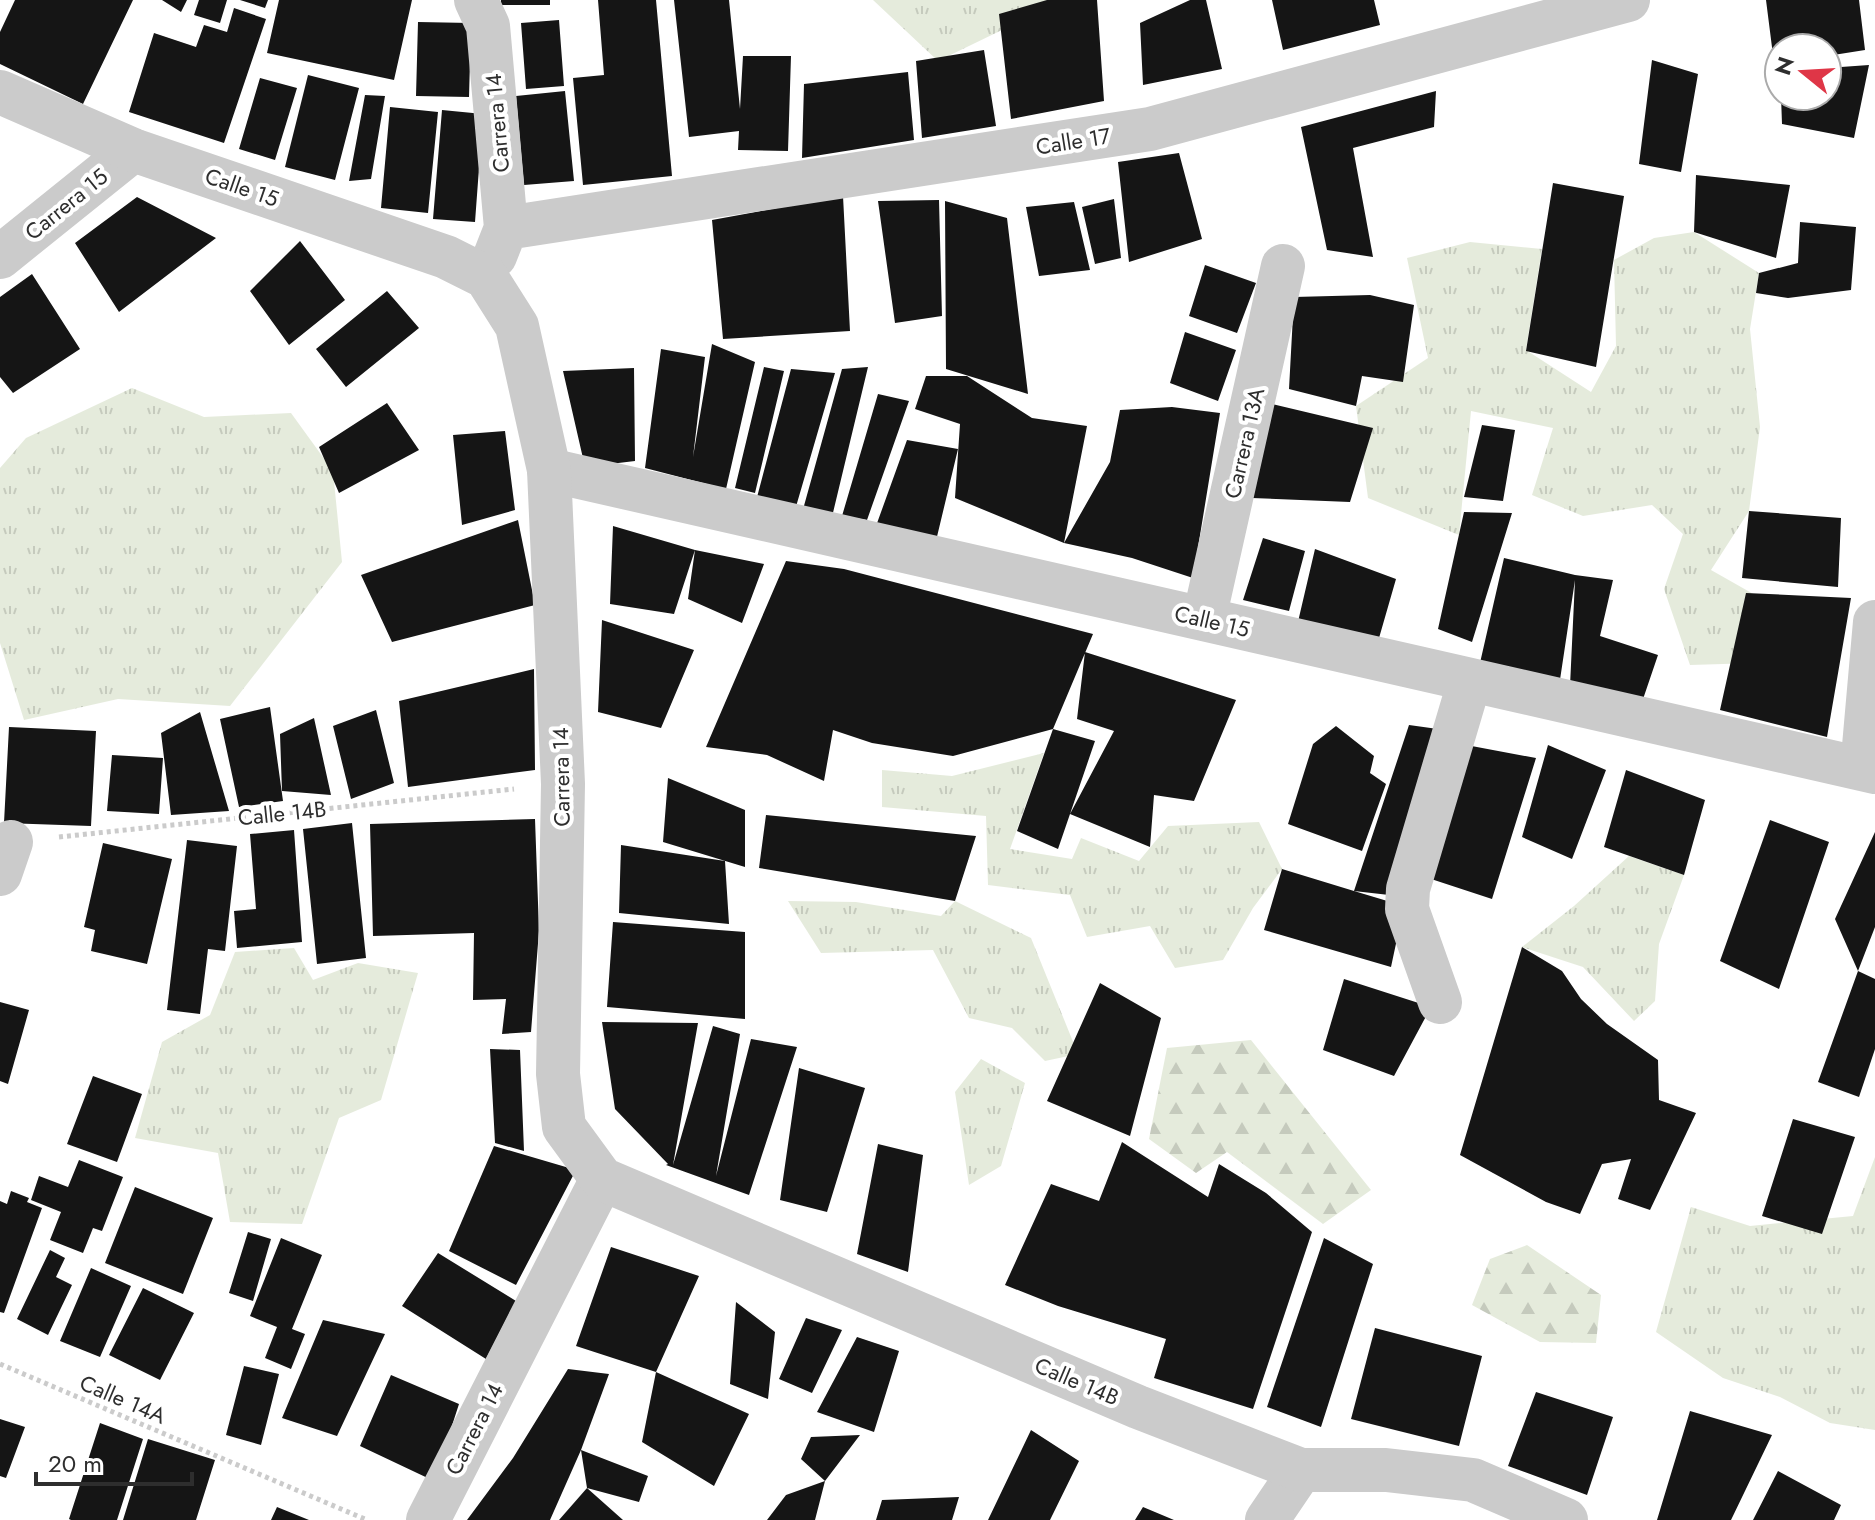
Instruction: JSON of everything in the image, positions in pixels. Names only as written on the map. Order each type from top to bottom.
[{"type":"street","name":"Carrera 14","points":[[428,1520],[602,1179],[564,1127],[558,1074],[563,784],[549,470],[517,326],[486,277],[506,228],[488,26],[476,0]]},
{"type":"street","name":"Calle 17","points":[[506,228],[1150,129],[1628,0]]},
{"type":"street","name":"Calle 15","points":[[0,92],[133,150],[446,257],[486,277]]},
{"type":"street","name":"Carrera 15","points":[[0,257],[133,150]]},
{"type":"street","name":"Carrera 13A","points":[[1204,619],[1283,266]]},
{"type":"street","name":"Calle 15","points":[[549,470],[1868,770]]},
{"type":"street","points":[[1868,770],[1875,622]]},
{"type":"street","points":[[1440,1002],[1407,909],[1408,889],[1470,680]]},
{"type":"street","name":"Calle 14B","points":[[602,1179],[1138,1407],[1301,1470],[1386,1470],[1473,1480],[1566,1520]]},
{"type":"street","points":[[1267,1520],[1301,1470]]},
{"type":"path","name":"Calle 14B","points":[[5,858],[563,784]]},
{"type":"path","name":"Calle 14A","points":[[0,1364],[367,1520]]},
{"type":"green space","points":[[873,0],[1064,0],[938,61]]},
{"type":"green space","points":[[1694,232],[1759,273],[1750,329],[1760,427],[1749,511],[1711,570],[1771,604],[1756,663],[1690,665],[1664,589],[1683,534],[1652,505],[1583,516],[1532,495],[1553,428],[1471,411],[1459,535],[1368,498],[1356,406],[1428,358],[1407,258],[1470,242],[1542,249],[1526,350],[1591,392],[1616,346],[1614,260],[1654,238]]},
{"type":"green space","points":[[132,388],[204,417],[291,413],[333,471],[342,562],[230,706],[118,699],[24,720],[0,643],[0,468],[26,438]]},
{"type":"green space","points":[[1044,753],[1010,849],[1072,859],[1081,838],[1139,861],[1168,826],[1259,822],[1282,869],[1253,908],[1223,960],[1175,968],[1150,926],[1087,937],[1070,895],[988,885],[986,816],[882,807],[882,770],[952,776]]},
{"type":"green space","points":[[1629,856],[1684,875],[1659,944],[1655,1001],[1634,1021],[1583,967],[1522,947],[1574,906]]},
{"type":"green space","points":[[788,901],[856,902],[941,916],[955,901],[1031,938],[1078,1054],[1045,1061],[1012,1028],[969,1018],[933,950],[821,953]]},
{"type":"green space","points":[[294,948],[313,980],[358,963],[418,973],[381,1100],[339,1118],[302,1224],[230,1222],[218,1153],[135,1138],[162,1042],[210,1015],[235,952]]},
{"type":"green space","points":[[1251,1040],[1371,1190],[1323,1224],[1227,1152],[1196,1173],[1149,1139],[1167,1048]]},
{"type":"green space","points":[[981,1059],[1025,1083],[1001,1166],[969,1185],[955,1092]]},
{"type":"green space","points":[[1875,1157],[1875,1430],[1830,1423],[1780,1397],[1723,1378],[1656,1332],[1691,1207],[1750,1226],[1853,1216]]},
{"type":"green space","points":[[1527,1245],[1601,1295],[1596,1343],[1540,1342],[1472,1305],[1490,1259]]},
{"type":"building","points":[[15,0],[133,0],[83,104],[0,64],[0,32]]},
{"type":"building","points":[[162,0],[187,0],[181,12]]},
{"type":"building","points":[[199,0],[227,0],[220,23],[194,15]]},
{"type":"building","points":[[240,0],[268,0],[265,8]]},
{"type":"building","points":[[279,0],[412,0],[394,80],[267,53]]},
{"type":"building","points":[[501,0],[550,0],[550,5],[501,5]]},
{"type":"building","points":[[598,0],[656,0],[672,176],[583,185],[573,78],[604,75]]},
{"type":"building","points":[[674,0],[729,0],[740,109],[743,56],[791,56],[788,151],[738,150],[739,131],[689,137]]},
{"type":"building","points":[[1047,0],[1097,0],[1104,101],[1011,119],[999,14]]},
{"type":"building","points":[[1190,0],[1206,0],[1222,69],[1143,85],[1140,23]]},
{"type":"building","points":[[1272,0],[1374,0],[1380,25],[1283,50]]},
{"type":"building","points":[[1766,0],[1859,0],[1865,50],[1843,53],[1843,32],[1770,32]]},
{"type":"building","points":[[234,8],[266,19],[224,143],[129,112],[154,33],[196,47],[204,25],[227,32]]},
{"type":"building","points":[[559,20],[564,86],[526,89],[521,23]]},
{"type":"building","points":[[418,22],[471,23],[469,97],[416,96]]},
{"type":"building","points":[[984,50],[996,126],[922,138],[916,61]]},
{"type":"building","points":[[1652,60],[1698,74],[1681,172],[1639,164]]},
{"type":"building","points":[[1869,65],[1854,138],[1782,124],[1782,112],[1843,112],[1843,67]]},
{"type":"building","points":[[908,72],[914,140],[802,158],[804,84]]},
{"type":"building","points":[[308,75],[359,88],[335,180],[285,167]]},
{"type":"building","points":[[260,78],[297,88],[275,160],[239,149]]},
{"type":"building","points":[[565,91],[574,181],[524,185],[516,96]]},
{"type":"building","points":[[1436,91],[1434,127],[1353,148],[1373,257],[1327,250],[1301,127]]},
{"type":"building","points":[[365,95],[385,96],[371,179],[349,181]]},
{"type":"building","points":[[390,107],[438,112],[428,213],[381,208]]},
{"type":"building","points":[[442,110],[483,114],[475,222],[433,219]]},
{"type":"building","points":[[1179,153],[1202,239],[1129,262],[1118,162]]},
{"type":"building","points":[[1696,175],[1790,185],[1776,258],[1694,232]]},
{"type":"building","points":[[1553,183],[1624,196],[1596,367],[1526,351]]},
{"type":"building","points":[[843,196],[850,331],[723,339],[712,220]]},
{"type":"building","points":[[137,197],[216,238],[119,312],[75,243]]},
{"type":"building","points":[[1114,199],[1121,258],[1095,264],[1082,207]]},
{"type":"building","points":[[939,200],[942,316],[895,323],[878,201]]},
{"type":"building","points":[[945,201],[1007,218],[1028,394],[946,369]]},
{"type":"building","points":[[1074,202],[1090,270],[1039,276],[1026,207]]},
{"type":"building","points":[[1800,222],[1856,227],[1851,290],[1788,298],[1756,293],[1759,273],[1798,263]]},
{"type":"building","points":[[300,241],[345,300],[289,345],[250,291]]},
{"type":"building","points":[[1205,265],[1256,283],[1237,333],[1189,316]]},
{"type":"building","points":[[32,274],[80,349],[13,393],[0,377],[0,297]]},
{"type":"building","points":[[387,291],[419,328],[346,387],[316,349]]},
{"type":"building","points":[[1370,295],[1414,305],[1403,382],[1362,376],[1356,406],[1289,389],[1294,297]]},
{"type":"building","points":[[1185,332],[1236,350],[1218,401],[1170,383]]},
{"type":"building","points":[[712,344],[755,362],[726,489],[645,468],[661,349],[705,357],[693,457]]},
{"type":"building","points":[[764,367],[784,371],[755,493],[735,488]]},
{"type":"building","points":[[868,367],[831,521],[802,513],[842,369]]},
{"type":"building","points":[[634,368],[635,461],[585,467],[563,371]]},
{"type":"building","points":[[791,369],[835,373],[795,510],[756,501]]},
{"type":"building","points":[[926,376],[967,376],[1032,418],[1087,426],[1064,543],[955,498],[960,424],[915,409]]},
{"type":"building","points":[[878,394],[909,401],[867,520],[842,516]]},
{"type":"building","points":[[387,403],[419,450],[339,493],[319,447]]},
{"type":"building","points":[[1268,403],[1373,428],[1350,502],[1252,498]]},
{"type":"building","points":[[1172,407],[1220,413],[1193,578],[1132,558],[1064,543],[1110,462],[1120,410]]},
{"type":"building","points":[[1482,425],[1515,430],[1503,501],[1464,497]]},
{"type":"building","points":[[505,431],[515,510],[462,525],[453,435]]},
{"type":"building","points":[[907,440],[958,449],[935,545],[876,526]]},
{"type":"building","points":[[1749,511],[1841,518],[1838,587],[1742,578]]},
{"type":"building","points":[[1464,512],[1512,513],[1472,642],[1438,629]]},
{"type":"building","points":[[518,520],[535,605],[392,642],[361,575]]},
{"type":"building","points":[[613,526],[695,550],[674,614],[610,604]]},
{"type":"building","points":[[1263,538],[1305,551],[1289,611],[1243,600]]},
{"type":"building","points":[[1315,549],[1396,579],[1377,645],[1297,626]]},
{"type":"building","points":[[695,550],[764,564],[742,623],[688,599]]},
{"type":"building","points":[[1504,558],[1575,575],[1613,580],[1600,636],[1658,655],[1641,705],[1570,686],[1575,580],[1558,693],[1477,676]]},
{"type":"building","points":[[786,561],[844,569],[1093,634],[1053,729],[953,756],[872,743],[833,730],[824,781],[767,755],[706,747]]},
{"type":"building","points":[[1746,593],[1851,598],[1827,737],[1720,710]]},
{"type":"building","points":[[602,620],[694,650],[661,728],[598,712]]},
{"type":"building","points":[[1085,652],[1236,700],[1194,801],[1154,795],[1150,847],[1070,814],[1114,731],[1077,719]]},
{"type":"building","points":[[534,669],[535,770],[408,787],[399,701]]},
{"type":"building","points":[[270,707],[283,801],[239,807],[220,719]]},
{"type":"building","points":[[376,710],[394,783],[351,799],[333,726]]},
{"type":"building","points":[[200,712],[229,811],[171,815],[161,733]]},
{"type":"building","points":[[314,718],[331,795],[282,791],[280,734]]},
{"type":"building","points":[[1409,725],[1445,730],[1398,896],[1354,891]]},
{"type":"building","points":[[1336,726],[1374,756],[1370,773],[1386,784],[1362,851],[1288,824],[1313,744]]},
{"type":"building","points":[[9,727],[96,731],[91,826],[4,823]]},
{"type":"building","points":[[1053,729],[1095,741],[1058,849],[1017,831]]},
{"type":"building","points":[[1461,744],[1536,758],[1492,899],[1425,877]]},
{"type":"building","points":[[1548,745],[1606,770],[1572,859],[1522,837]]},
{"type":"building","points":[[112,755],[163,758],[159,814],[107,811]]},
{"type":"building","points":[[1626,770],[1705,800],[1684,875],[1604,847]]},
{"type":"building","points":[[668,778],[745,810],[745,867],[663,842]]},
{"type":"building","points":[[766,815],[976,836],[955,901],[759,868]]},
{"type":"building","points":[[535,819],[539,931],[531,1032],[502,1034],[506,999],[473,1000],[474,933],[373,936],[370,824]]},
{"type":"building","points":[[1770,820],[1829,842],[1779,989],[1720,961]]},
{"type":"building","points":[[352,823],[366,958],[317,964],[303,829]]},
{"type":"building","points":[[294,830],[302,942],[237,948],[234,911],[256,909],[250,834]]},
{"type":"building","points":[[1875,832],[1875,927],[1858,971],[1835,919]]},
{"type":"building","points":[[187,840],[237,846],[225,951],[208,949],[200,1014],[167,1010]]},
{"type":"building","points":[[103,843],[172,859],[147,964],[91,951],[95,930],[84,927]]},
{"type":"building","points":[[621,845],[725,861],[729,924],[619,913]]},
{"type":"building","points":[[1282,869],[1404,906],[1391,967],[1264,930]]},
{"type":"building","points":[[613,922],[745,932],[745,1019],[607,1007]]},
{"type":"building","points":[[1522,947],[1562,971],[1581,999],[1607,1024],[1658,1060],[1659,1100],[1696,1113],[1650,1210],[1618,1199],[1631,1159],[1602,1164],[1580,1214],[1546,1202],[1460,1155]]},
{"type":"building","points":[[1858,971],[1875,979],[1875,1049],[1859,1097],[1818,1082]]},
{"type":"building","points":[[1344,979],[1431,1007],[1394,1076],[1323,1050]]},
{"type":"building","points":[[1100,983],[1161,1018],[1130,1136],[1047,1101]]},
{"type":"building","points":[[0,1002],[29,1010],[8,1084],[0,1081]]},
{"type":"building","points":[[602,1022],[698,1023],[673,1165],[713,1026],[740,1034],[716,1176],[751,1039],[797,1047],[749,1195],[666,1165],[615,1109]]},
{"type":"building","points":[[490,1049],[520,1050],[524,1151],[495,1143]]},
{"type":"building","points":[[799,1068],[865,1088],[827,1212],[780,1200]]},
{"type":"building","points":[[93,1076],[142,1094],[117,1162],[67,1144]]},
{"type":"building","points":[[1793,1119],[1855,1137],[1822,1234],[1762,1216]]},
{"type":"building","points":[[1122,1142],[1208,1197],[1219,1164],[1266,1193],[1312,1232],[1253,1409],[1154,1378],[1166,1339],[1058,1306],[1005,1285],[1051,1184],[1099,1201]]},
{"type":"building","points":[[878,1144],[923,1155],[908,1272],[857,1254]]},
{"type":"building","points":[[494,1146],[576,1170],[516,1285],[449,1251]]},
{"type":"building","points":[[79,1160],[123,1177],[102,1231],[93,1228],[83,1253],[50,1240],[61,1212],[31,1200],[39,1176],[68,1187]]},
{"type":"building","points":[[135,1187],[213,1218],[183,1294],[105,1263]]},
{"type":"building","points":[[11,1191],[29,1198],[27,1202],[42,1208],[4,1313],[0,1312],[0,1201],[7,1204]]},
{"type":"building","points":[[248,1232],[271,1239],[253,1301],[229,1293]]},
{"type":"building","points":[[281,1238],[322,1255],[292,1329],[305,1334],[291,1369],[265,1358],[277,1327],[250,1316]]},
{"type":"building","points":[[1324,1238],[1373,1264],[1321,1427],[1267,1407]]},
{"type":"building","points":[[611,1247],[699,1276],[656,1372],[576,1346]]},
{"type":"building","points":[[50,1250],[65,1258],[56,1277],[72,1285],[48,1335],[17,1319]]},
{"type":"building","points":[[438,1253],[516,1301],[486,1359],[402,1306]]},
{"type":"building","points":[[91,1268],[131,1286],[100,1357],[60,1341]]},
{"type":"building","points":[[143,1288],[194,1313],[160,1380],[109,1355]]},
{"type":"building","points":[[736,1302],[775,1332],[768,1399],[730,1384]]},
{"type":"building","points":[[806,1318],[842,1330],[812,1393],[779,1379]]},
{"type":"building","points":[[323,1320],[385,1334],[337,1436],[282,1418]]},
{"type":"building","points":[[1375,1328],[1482,1356],[1459,1446],[1351,1419]]},
{"type":"building","points":[[857,1337],[899,1351],[874,1432],[817,1412]]},
{"type":"building","points":[[244,1366],[279,1374],[261,1445],[226,1435]]},
{"type":"building","points":[[568,1369],[609,1374],[581,1450],[550,1520],[467,1520],[513,1458]]},
{"type":"building","points":[[656,1372],[749,1414],[714,1486],[642,1442]]},
{"type":"building","points":[[391,1375],[459,1404],[434,1481],[360,1446]]},
{"type":"building","points":[[1536,1392],[1613,1417],[1587,1495],[1508,1466]]},
{"type":"building","points":[[1690,1411],[1772,1435],[1731,1520],[1657,1520]]},
{"type":"building","points":[[0,1419],[25,1427],[6,1478],[0,1476]]},
{"type":"building","points":[[100,1423],[143,1439],[117,1520],[71,1520],[69,1519]]},
{"type":"building","points":[[1031,1430],[1079,1461],[1050,1520],[988,1520]]},
{"type":"building","points":[[860,1435],[825,1481],[801,1459],[811,1437]]},
{"type":"building","points":[[148,1439],[215,1460],[196,1520],[123,1520]]},
{"type":"building","points":[[581,1450],[648,1476],[639,1502],[587,1488]]},
{"type":"building","points":[[1778,1471],[1841,1505],[1834,1520],[1753,1520]]},
{"type":"building","points":[[825,1481],[815,1520],[767,1520],[786,1495]]},
{"type":"building","points":[[587,1488],[623,1520],[559,1520]]},
{"type":"building","points":[[959,1497],[952,1520],[876,1520],[882,1500]]},
{"type":"building","points":[[277,1507],[309,1520],[271,1520]]},
{"type":"building","points":[[1143,1507],[1174,1520],[1135,1520]]}]
